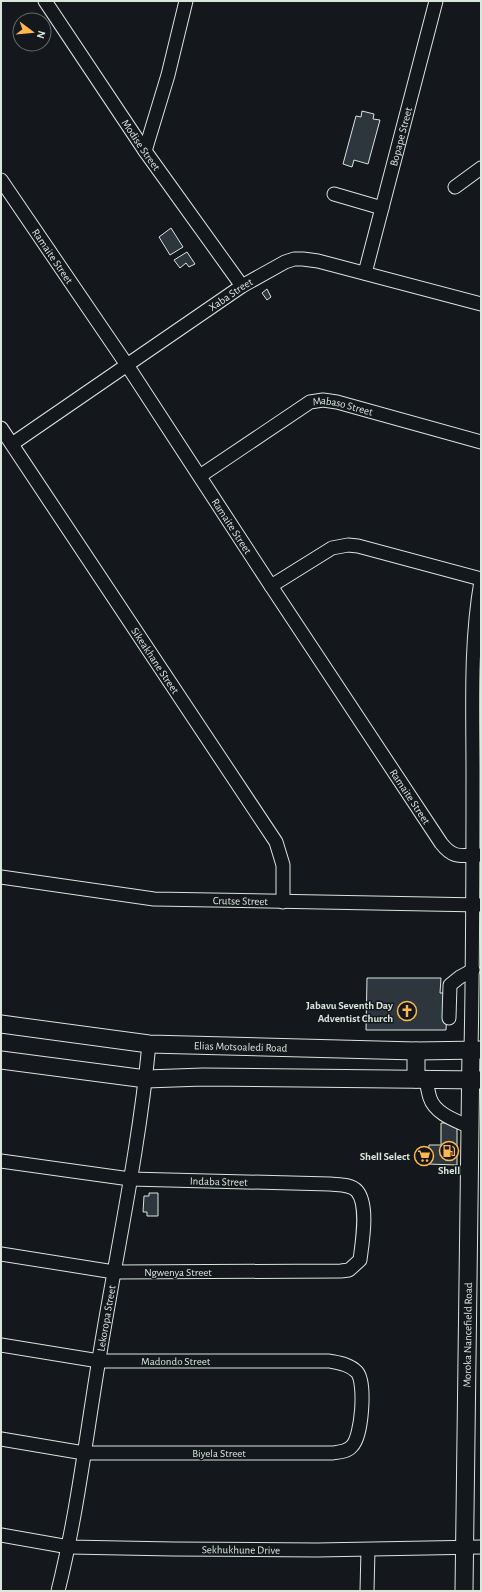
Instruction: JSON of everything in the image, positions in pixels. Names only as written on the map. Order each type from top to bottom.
[{"type":"main road","name":"Elias Motsoaledi Road","points":[[1,1024],[149,1044],[416,1051],[476,1050]]},
{"type":"main road","name":"Moroka Nancefield Road","points":[[464,1591],[473,1548],[475,1176],[470,1128],[476,1080],[476,1050]]},
{"type":"main road","points":[[416,1051],[421,1079]]},
{"type":"main road","points":[[1,1060],[146,1078],[203,1077],[476,1080]]},
{"type":"street","name":"Modise Street","points":[[44,1],[145,151],[242,286]]},
{"type":"street","points":[[145,151],[168,75],[186,1]]},
{"type":"street","name":"Bopape Street","points":[[365,273],[436,1]]},
{"type":"street","points":[[454,188],[481,168]]},
{"type":"street","name":"Ramaite Street","points":[[1,180],[127,365],[441,843],[446,849],[455,855],[477,855]]},
{"type":"street","points":[[334,194],[382,208]]},
{"type":"street","name":"Xaba Street","points":[[12,444],[242,286],[285,262],[294,259],[318,261],[481,304]]},
{"type":"street","name":"Mabaso Street","points":[[200,476],[310,402],[316,400],[337,402],[481,442]]},
{"type":"street","name":"Sikeakhane Street","points":[[1,428],[276,842],[283,865],[283,902]]},
{"type":"street","points":[[271,586],[332,548],[348,545],[358,546],[481,580],[477,602],[472,652],[477,855],[477,905],[473,970],[476,1050]]},
{"type":"street","name":"Crutse Street","points":[[1,878],[154,899],[477,905]]},
{"type":"street","points":[[450,1018],[450,985],[460,977],[473,970]]},
{"type":"street","name":"Lekoropa Street","points":[[58,1591],[69,1547],[130,1180],[146,1078],[149,1044]]},
{"type":"street","points":[[421,1079],[430,1099],[435,1106],[454,1120],[470,1128]]},
{"type":"street","name":"Indaba Street","points":[[1,1161],[130,1180],[315,1183],[350,1186],[357,1192],[362,1202],[363,1221],[360,1260],[354,1266]]},
{"type":"street","name":"Ngwenya Street","points":[[1,1254],[114,1272],[329,1272],[349,1270],[354,1266]]},
{"type":"street","name":"Madondo Street","points":[[1,1345],[99,1361],[329,1362],[341,1363],[351,1367]]},
{"type":"street","name":"Biyela Street","points":[[1,1439],[84,1453],[332,1453],[344,1451],[352,1447],[360,1432],[361,1383],[358,1373],[351,1367]]},
{"type":"street","name":"Sekhukhune Drive","points":[[1,1536],[69,1547],[368,1550],[473,1548]]},
{"type":"street","points":[[368,1550],[368,1591]]},
{"type":"building","points":[[362,111],[374,114],[373,119],[380,120],[368,164],[354,160],[352,167],[343,164],[356,116],[361,117]]},
{"type":"building","points":[[171,228],[183,247],[170,255],[159,237]]},
{"type":"building","points":[[187,252],[195,264],[189,267],[186,263],[180,268],[174,260]]},
{"type":"building","points":[[267,289],[271,297],[267,300],[262,293]]},
{"type":"building","name":"Jabavu Seventh Day Adventist Church","points":[[367,978],[441,978],[440,993],[448,993],[446,1030],[366,1030]]},
{"type":"building","points":[[441,1123],[457,1123],[457,1165],[428,1164],[429,1145],[441,1145]]},
{"type":"building","points":[[149,1193],[158,1193],[158,1216],[147,1216],[147,1212],[143,1212],[144,1196],[149,1196]]},
{"type":"place","name":"Jabavu Seventh Day Adventist Church","points":[[407,1011]]},
{"type":"place","name":"Shell","points":[[449,1151]]},
{"type":"place","name":"Shell Select","points":[[424,1156]]}]
